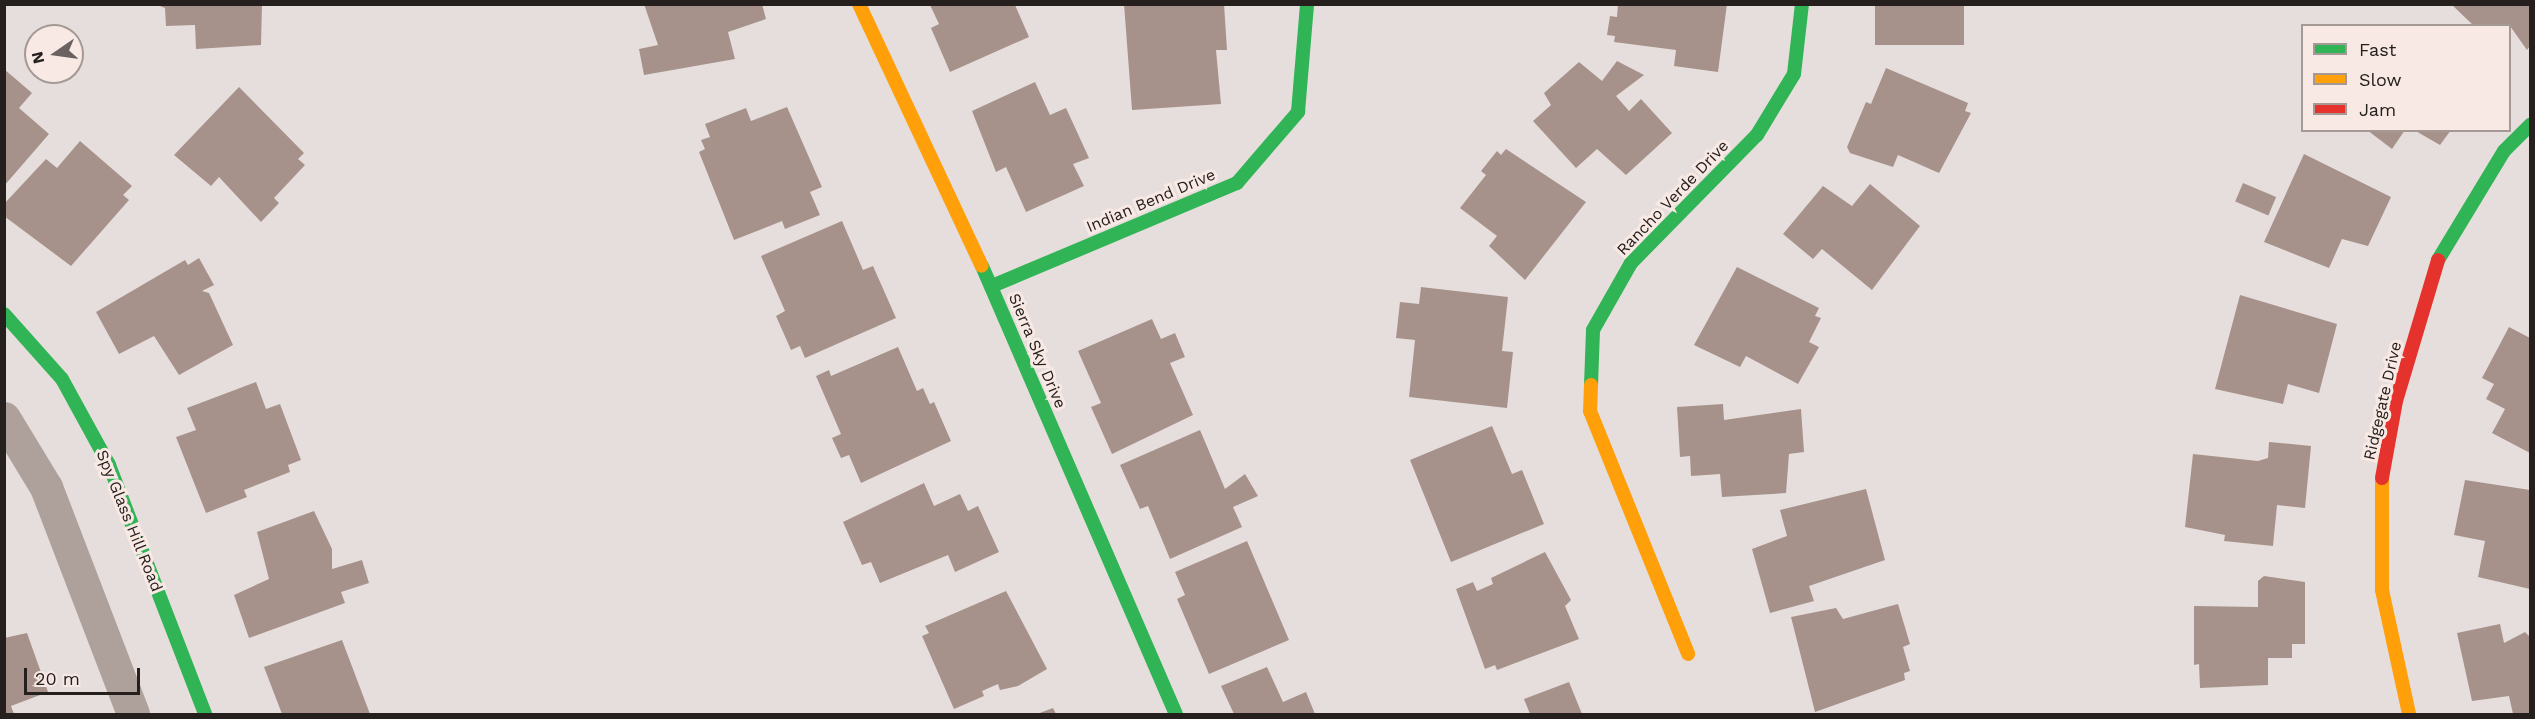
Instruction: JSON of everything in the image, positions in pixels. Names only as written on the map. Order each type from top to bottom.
[{"type":"street","name":"Sierra Sky Drive","points":[[859,4],[992,286],[1176,714]]},
{"type":"street","name":"Indian Bend Drive","points":[[992,286],[1237,183],[1298,112],[1307,4]]},
{"type":"street","name":"Rancho Verde Drive","points":[[1688,654],[1590,411],[1593,330],[1631,263],[1756,135],[1794,74],[1802,4]]},
{"type":"street","name":"Ridgegate Drive","points":[[2409,714],[2382,590],[2379,493],[2396,401],[2439,256],[2504,151],[2530,125]]},
{"type":"street","name":"Spy Glass Hill Road","points":[[4,314],[62,379],[109,465],[205,714]]},
{"type":"street","points":[[4,418],[46,487],[133,714]]},
{"type":"building","points":[[155,4],[262,4],[261,45],[196,49],[195,25],[166,26],[165,8]]},
{"type":"building","points":[[644,4],[762,4],[766,19],[728,32],[735,59],[644,75],[639,49],[658,45]]},
{"type":"building","points":[[1124,4],[1224,4],[1227,50],[1216,50],[1221,104],[1132,110]]},
{"type":"building","points":[[1618,4],[1727,4],[1718,72],[1674,66],[1676,50],[1614,42],[1615,36],[1607,35],[1610,16],[1617,17]]},
{"type":"building","points":[[1875,4],[1964,4],[1964,45],[1875,45]]},
{"type":"building","points":[[2451,4],[2530,4],[2530,46],[2527,50],[2511,24],[2472,24]]},
{"type":"building","points":[[930,5],[1015,5],[1029,37],[950,72],[931,28],[939,24]]},
{"type":"building","points":[[1617,61],[1644,75],[1616,96],[1629,111],[1641,99],[1672,133],[1626,175],[1597,149],[1576,168],[1533,121],[1551,105],[1544,93],[1579,62],[1602,81]]},
{"type":"building","points":[[1886,68],[1968,103],[1965,111],[1971,113],[1939,173],[1898,155],[1893,167],[1850,153],[1847,147],[1866,102],[1871,104]]},
{"type":"building","points":[[4,69],[32,93],[19,108],[49,134],[4,186]]},
{"type":"building","points":[[1035,82],[1050,115],[1066,108],[1089,158],[1073,164],[1084,186],[1026,212],[1006,167],[996,172],[972,111]]},
{"type":"building","points":[[239,87],[304,153],[298,159],[305,165],[274,198],[279,203],[261,222],[219,177],[211,186],[174,155]]},
{"type":"building","points":[[787,107],[822,187],[810,192],[820,215],[785,229],[782,221],[734,240],[699,152],[705,149],[701,140],[710,137],[705,124],[746,108],[751,121]]},
{"type":"building","points":[[2370,132],[2404,132],[2392,149]]},
{"type":"building","points":[[2417,132],[2450,132],[2440,145]]},
{"type":"building","points":[[80,141],[132,186],[123,195],[129,200],[71,266],[4,216],[4,204],[46,159],[57,168]]},
{"type":"building","points":[[1506,149],[1586,202],[1525,280],[1489,246],[1497,236],[1460,208],[1486,175],[1481,171],[1497,151],[1501,155]]},
{"type":"building","points":[[2304,154],[2391,197],[2368,246],[2342,239],[2329,268],[2264,242]]},
{"type":"building","points":[[2243,183],[2276,197],[2268,215],[2235,201]]},
{"type":"building","points":[[1870,184],[1920,226],[1872,290],[1822,249],[1813,259],[1783,234],[1823,186],[1852,206]]},
{"type":"building","points":[[842,221],[863,270],[873,266],[896,318],[805,358],[800,346],[791,350],[776,316],[785,311],[761,256]]},
{"type":"building","points":[[199,258],[214,285],[202,291],[209,293],[233,345],[179,375],[154,336],[119,354],[96,312],[185,260],[188,265]]},
{"type":"building","points":[[1737,267],[1819,308],[1815,316],[1821,318],[1809,342],[1819,347],[1798,384],[1746,356],[1740,367],[1694,345]]},
{"type":"building","points":[[1421,287],[1508,297],[1502,351],[1513,352],[1507,408],[1409,397],[1415,340],[1396,338],[1400,302],[1419,304]]},
{"type":"building","points":[[2240,295],[2337,324],[2319,393],[2288,384],[2283,404],[2215,389]]},
{"type":"building","points":[[1152,319],[1161,339],[1175,333],[1185,357],[1170,363],[1193,415],[1112,454],[1091,407],[1101,403],[1078,351]]},
{"type":"building","points":[[2509,327],[2530,338],[2530,453],[2492,433],[2505,409],[2486,399],[2494,384],[2482,378]]},
{"type":"building","points":[[898,347],[917,391],[923,388],[930,404],[934,402],[951,441],[861,483],[849,455],[841,458],[832,438],[841,434],[816,376],[829,370],[831,376]]},
{"type":"building","points":[[256,382],[266,409],[280,404],[301,460],[288,465],[290,472],[244,490],[247,497],[206,513],[176,437],[196,430],[187,408]]},
{"type":"building","points":[[1723,404],[1724,420],[1801,409],[1804,452],[1789,454],[1786,493],[1722,497],[1720,474],[1691,476],[1690,456],[1680,457],[1677,407]]},
{"type":"building","points":[[1492,426],[1512,474],[1522,470],[1544,524],[1451,562],[1410,460]]},
{"type":"building","points":[[1200,430],[1225,489],[1245,474],[1258,496],[1233,507],[1242,527],[1170,559],[1148,506],[1140,509],[1120,465]]},
{"type":"building","points":[[2269,442],[2311,446],[2305,508],[2277,505],[2273,546],[2224,541],[2225,535],[2185,527],[2193,454],[2258,461],[2268,458]]},
{"type":"building","points":[[2465,480],[2530,490],[2530,589],[2478,577],[2485,541],[2454,535]]},
{"type":"building","points":[[924,483],[934,506],[960,494],[968,511],[978,506],[999,552],[955,572],[948,555],[880,583],[871,562],[862,565],[843,522]]},
{"type":"building","points":[[1866,489],[1885,560],[1809,586],[1814,601],[1770,613],[1752,549],[1787,536],[1780,510]]},
{"type":"building","points":[[314,511],[332,549],[332,569],[362,560],[369,583],[341,592],[345,603],[249,638],[234,595],[269,579],[257,532]]},
{"type":"building","points":[[1247,541],[1289,640],[1209,674],[1177,599],[1185,595],[1175,572]]},
{"type":"building","points":[[1545,552],[1571,600],[1565,606],[1579,639],[1497,670],[1495,665],[1485,669],[1456,589],[1473,582],[1477,591],[1493,584],[1491,578]]},
{"type":"building","points":[[2264,576],[2305,582],[2305,644],[2292,644],[2292,658],[2268,658],[2268,685],[2200,688],[2199,664],[2194,665],[2194,606],[2258,607],[2258,581]]},
{"type":"building","points":[[1006,591],[1047,669],[1018,686],[1000,690],[998,684],[982,691],[984,696],[954,709],[922,636],[929,633],[925,626]]},
{"type":"building","points":[[1898,604],[1910,644],[1903,647],[1910,671],[1904,673],[1905,680],[1815,712],[1791,617],[1836,608],[1843,619]]},
{"type":"building","points":[[2500,624],[2504,643],[2525,632],[2530,637],[2530,714],[2513,714],[2509,696],[2472,701],[2457,633]]},
{"type":"building","points":[[27,633],[48,692],[11,706],[14,714],[4,714],[4,638]]},
{"type":"building","points":[[342,640],[370,714],[282,714],[264,667]]},
{"type":"building","points":[[1267,667],[1283,702],[1306,692],[1315,714],[1234,714],[1221,686]]},
{"type":"building","points":[[1569,682],[1582,714],[1530,714],[1524,699]]},
{"type":"building","points":[[1053,708],[1056,714],[1037,714]]},
{"type":"traffic: fast","points":[[992,286],[1237,183],[1298,112],[1307,4]]},
{"type":"traffic: fast","points":[[1591,385],[1593,330],[1631,263],[1757,135],[1794,74],[1802,4]]},
{"type":"traffic: fast","points":[[2438,260],[2504,151],[2530,125]]},
{"type":"traffic: fast","points":[[982,266],[1176,714]]},
{"type":"traffic: fast","points":[[4,314],[62,379],[109,465],[205,714]]},
{"type":"traffic: slow","points":[[859,4],[982,266]]},
{"type":"traffic: slow","points":[[1591,385],[1590,411],[1688,654]]},
{"type":"traffic: slow","points":[[2382,478],[2382,590],[2409,714]]},
{"type":"traffic: jam","points":[[2382,478],[2396,401],[2438,260]]}]
